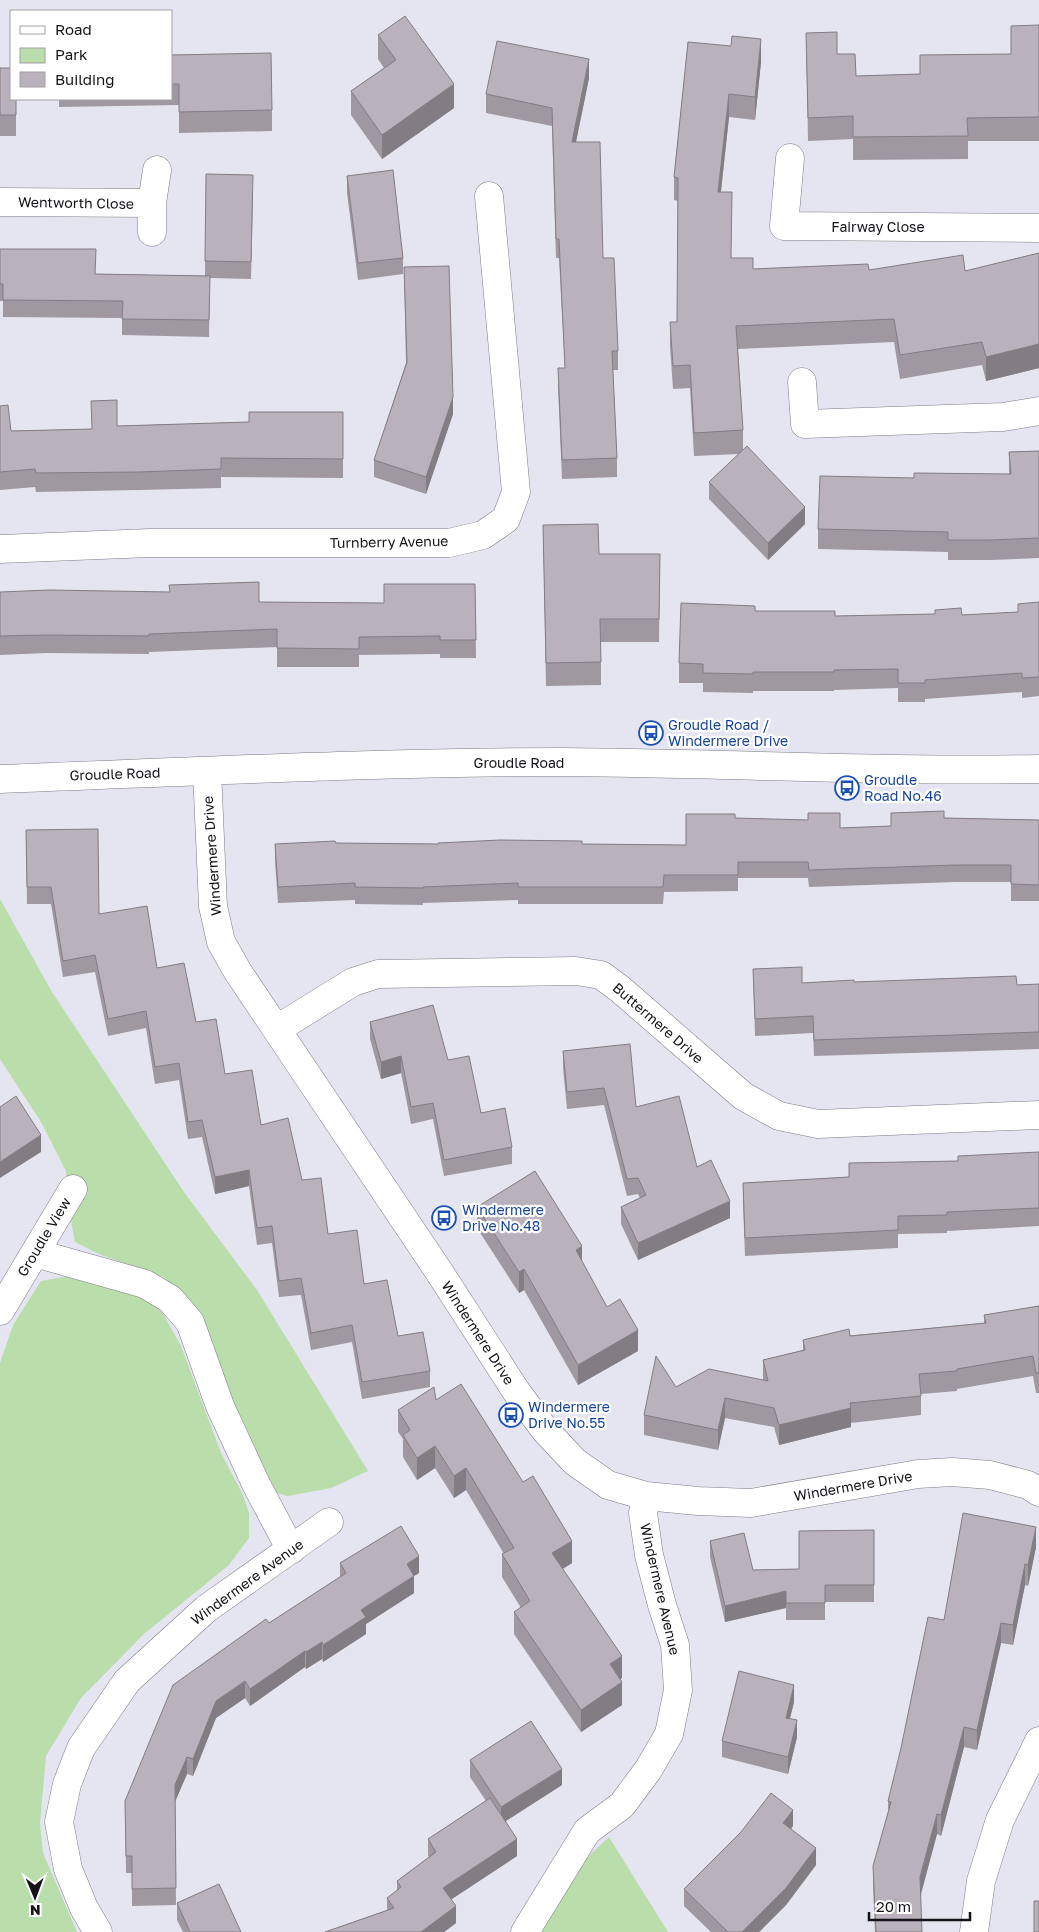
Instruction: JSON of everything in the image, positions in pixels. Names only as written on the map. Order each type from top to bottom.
[{"type":"street","name":"Fairway Close","points":[[790,158],[784,226],[1039,228]]},
{"type":"street","name":"Wentworth Close","points":[[152,232],[152,203],[156,170]]},
{"type":"street","name":"Turnberry Avenue","points":[[0,549],[150,543],[449,543],[483,535],[506,519],[516,492],[489,196]]},
{"type":"street","name":"Wentworth Close","points":[[0,202],[152,203]]},
{"type":"street","points":[[802,382],[805,424],[1003,417],[1039,411]]},
{"type":"street","name":"Groudle Road","points":[[0,779],[455,763],[564,762],[862,768],[1039,768]]},
{"type":"street","name":"Windermere Drive","points":[[207,771],[213,906],[222,942],[238,972],[516,1391],[545,1430],[575,1462],[608,1485],[646,1496],[698,1501],[751,1503],[918,1474],[952,1472],[990,1475],[1028,1485],[1039,1492]]},
{"type":"street","name":"Buttermere Drive","points":[[277,1029],[353,982],[378,974],[576,971],[601,975],[620,989],[743,1096],[778,1116],[818,1124],[1039,1115]]},
{"type":"street","name":"Groudle View","points":[[0,1311],[73,1189]]},
{"type":"street","points":[[35,1253],[145,1284],[170,1299],[190,1322],[220,1406],[256,1484],[291,1550]]},
{"type":"street","name":"Windermere Avenue","points":[[525,1932],[587,1831],[622,1805],[648,1770],[669,1734],[678,1690],[675,1645],[662,1606],[649,1554],[643,1513],[646,1496]]},
{"type":"street","name":"Windermere Avenue","points":[[98,1932],[84,1908],[68,1869],[59,1822],[67,1784],[81,1748],[127,1681],[206,1609],[329,1522]]},
{"type":"street","points":[[974,1932],[980,1881],[1000,1820],[1039,1742]]},
{"type":"green space","points":[[0,899],[52,992],[184,1192],[257,1290],[368,1471],[331,1488],[288,1496],[270,1489],[181,1291],[163,1277],[99,1254],[75,1242],[69,1210],[66,1171],[41,1122],[0,1059]]},
{"type":"green space","points":[[69,1276],[145,1298],[162,1312],[181,1346],[221,1453],[243,1495],[249,1513],[249,1538],[229,1565],[144,1634],[81,1698],[46,1756],[40,1823],[43,1853],[77,1932],[0,1932],[0,1363],[13,1325],[41,1281]]},
{"type":"green space","points":[[609,1837],[668,1932],[538,1932],[583,1861]]},
{"type":"building","points":[[405,16],[454,84],[382,135],[351,91],[396,60],[378,35]]},
{"type":"building","points":[[1039,25],[1039,117],[967,118],[968,136],[853,137],[853,116],[808,118],[806,33],[837,32],[837,54],[855,54],[856,76],[920,74],[920,55],[1011,54],[1011,26]]},
{"type":"building","points":[[732,36],[761,39],[755,97],[729,94],[718,192],[732,192],[731,258],[753,258],[753,269],[868,264],[869,270],[963,255],[965,271],[1039,253],[1039,344],[986,357],[982,342],[900,355],[894,319],[736,326],[743,430],[694,433],[690,365],[673,366],[670,322],[677,322],[678,178],[674,177],[688,42],[731,46]]},
{"type":"building","points":[[497,41],[589,59],[572,142],[600,142],[603,258],[614,258],[618,351],[612,351],[617,458],[562,460],[558,368],[565,368],[559,239],[556,239],[552,108],[486,94]]},
{"type":"building","points":[[271,53],[272,110],[179,112],[179,84],[172,84],[172,55]]},
{"type":"building","points":[[0,68],[10,68],[10,100],[16,100],[16,115],[0,115]]},
{"type":"building","points":[[393,170],[403,258],[358,263],[347,176]]},
{"type":"building","points":[[206,174],[253,175],[251,262],[205,261]]},
{"type":"building","points":[[0,249],[96,249],[95,274],[210,276],[209,320],[122,319],[123,301],[3,300],[3,284],[0,284]]},
{"type":"building","points":[[449,266],[453,397],[426,477],[374,460],[407,362],[404,267]]},
{"type":"building","points":[[117,400],[117,426],[249,422],[249,412],[343,412],[343,459],[221,458],[221,469],[36,473],[35,469],[0,472],[0,406],[8,405],[11,431],[92,429],[91,401]]},
{"type":"building","points":[[747,446],[805,507],[768,543],[709,482]]},
{"type":"building","points":[[1039,451],[1039,538],[948,540],[948,532],[818,529],[820,476],[914,478],[914,473],[1011,474],[1009,452]]},
{"type":"building","points":[[598,524],[599,554],[660,554],[659,619],[600,619],[601,662],[546,663],[543,525]]},
{"type":"building","points":[[259,582],[259,602],[384,603],[384,584],[475,584],[476,640],[440,640],[440,636],[359,637],[359,649],[277,648],[277,629],[149,634],[149,636],[0,636],[0,592],[49,590],[170,592],[169,585]]},
{"type":"building","points":[[1039,602],[1039,677],[1022,678],[1022,673],[925,680],[925,683],[898,683],[898,669],[834,670],[834,672],[753,672],[753,674],[703,673],[703,664],[679,663],[681,603],[755,606],[755,611],[835,611],[835,616],[935,614],[935,610],[961,608],[962,615],[1018,612],[1018,604]]},
{"type":"building","points":[[944,811],[944,818],[1039,820],[1039,885],[1011,884],[1011,865],[809,870],[808,862],[738,862],[738,875],[664,875],[663,887],[518,887],[518,883],[423,888],[355,887],[355,883],[278,887],[275,844],[335,841],[336,843],[438,844],[500,840],[582,841],[582,844],[686,845],[686,814],[735,814],[735,818],[808,820],[808,813],[840,813],[840,828],[891,826],[891,813]]},
{"type":"building","points":[[98,829],[99,914],[147,906],[157,968],[184,963],[196,1022],[216,1019],[225,1074],[252,1070],[261,1125],[288,1118],[302,1180],[321,1178],[328,1234],[357,1230],[364,1284],[387,1280],[398,1336],[423,1332],[430,1371],[362,1382],[352,1325],[311,1333],[301,1278],[279,1281],[272,1226],[257,1228],[249,1170],[215,1177],[202,1120],[188,1122],[179,1063],[155,1067],[146,1011],[108,1019],[95,955],[63,961],[51,887],[27,887],[26,830]]},
{"type":"building","points":[[802,967],[802,983],[1016,976],[1017,985],[1039,984],[1039,1032],[814,1040],[813,1016],[755,1019],[753,969]]},
{"type":"building","points":[[433,1005],[448,1060],[469,1056],[481,1113],[505,1108],[512,1147],[444,1160],[433,1103],[411,1107],[401,1056],[381,1062],[370,1022]]},
{"type":"building","points":[[630,1044],[636,1107],[679,1096],[697,1167],[711,1160],[730,1201],[638,1243],[621,1207],[646,1195],[638,1178],[627,1179],[604,1088],[567,1092],[563,1051]]},
{"type":"building","points":[[16,1096],[41,1135],[0,1162],[0,1107]]},
{"type":"building","points":[[1039,1152],[1039,1208],[947,1212],[947,1215],[898,1216],[898,1230],[745,1238],[743,1183],[849,1177],[849,1163],[958,1161],[958,1156]]},
{"type":"building","points":[[535,1171],[582,1246],[576,1250],[607,1307],[620,1299],[638,1330],[578,1365],[524,1269],[519,1272],[477,1207]]},
{"type":"building","points":[[1039,1306],[1039,1373],[1036,1373],[1033,1356],[957,1369],[957,1371],[919,1374],[921,1396],[850,1403],[851,1408],[779,1425],[774,1408],[725,1398],[718,1430],[644,1415],[656,1356],[676,1387],[709,1369],[768,1381],[763,1360],[805,1350],[803,1340],[849,1329],[850,1336],[986,1323],[984,1315]]},
{"type":"building","points":[[461,1384],[523,1482],[533,1476],[572,1541],[552,1553],[622,1656],[610,1664],[622,1682],[581,1710],[514,1612],[530,1601],[502,1554],[514,1548],[466,1468],[454,1476],[435,1446],[417,1458],[403,1435],[410,1430],[398,1410],[434,1387],[436,1400]]},
{"type":"building","points":[[963,1513],[1036,1527],[1028,1565],[1025,1564],[1013,1625],[1001,1623],[977,1730],[964,1727],[941,1815],[937,1814],[920,1877],[922,1932],[876,1932],[873,1866],[891,1802],[888,1801],[928,1617],[944,1620]]},
{"type":"building","points":[[401,1526],[419,1556],[407,1564],[414,1576],[361,1610],[366,1617],[323,1645],[322,1642],[305,1651],[250,1689],[245,1681],[216,1701],[193,1759],[187,1757],[175,1785],[176,1888],[132,1889],[132,1856],[126,1856],[125,1801],[173,1685],[266,1619],[269,1623],[346,1573],[340,1563]]},
{"type":"building","points":[[874,1530],[874,1585],[825,1585],[825,1603],[786,1603],[786,1591],[725,1606],[710,1541],[744,1533],[753,1570],[799,1569],[799,1531]]},
{"type":"building","points":[[739,1671],[794,1685],[786,1718],[797,1720],[788,1757],[722,1741]]},
{"type":"building","points":[[531,1721],[562,1769],[501,1807],[470,1760]]},
{"type":"building","points":[[771,1793],[793,1810],[783,1823],[816,1848],[786,1888],[742,1932],[728,1932],[684,1889],[741,1832]]},
{"type":"building","points":[[490,1798],[517,1839],[443,1888],[456,1906],[421,1932],[325,1932],[394,1908],[387,1898],[401,1887],[397,1881],[436,1852],[428,1839]]},
{"type":"building","points":[[219,1884],[241,1932],[190,1932],[177,1903]]},
{"type":"building","points":[[1034,1901],[1039,1901],[1039,1932],[1034,1932]]},
{"type":"place","name":"Groudle Road / Windermere Drive","points":[[651,733]]},
{"type":"place","name":"Groudle Road No.46","points":[[847,788]]},
{"type":"place","name":"Windermere Drive No.48","points":[[444,1218]]},
{"type":"place","name":"Windermere Drive No.55","points":[[511,1415]]}]
